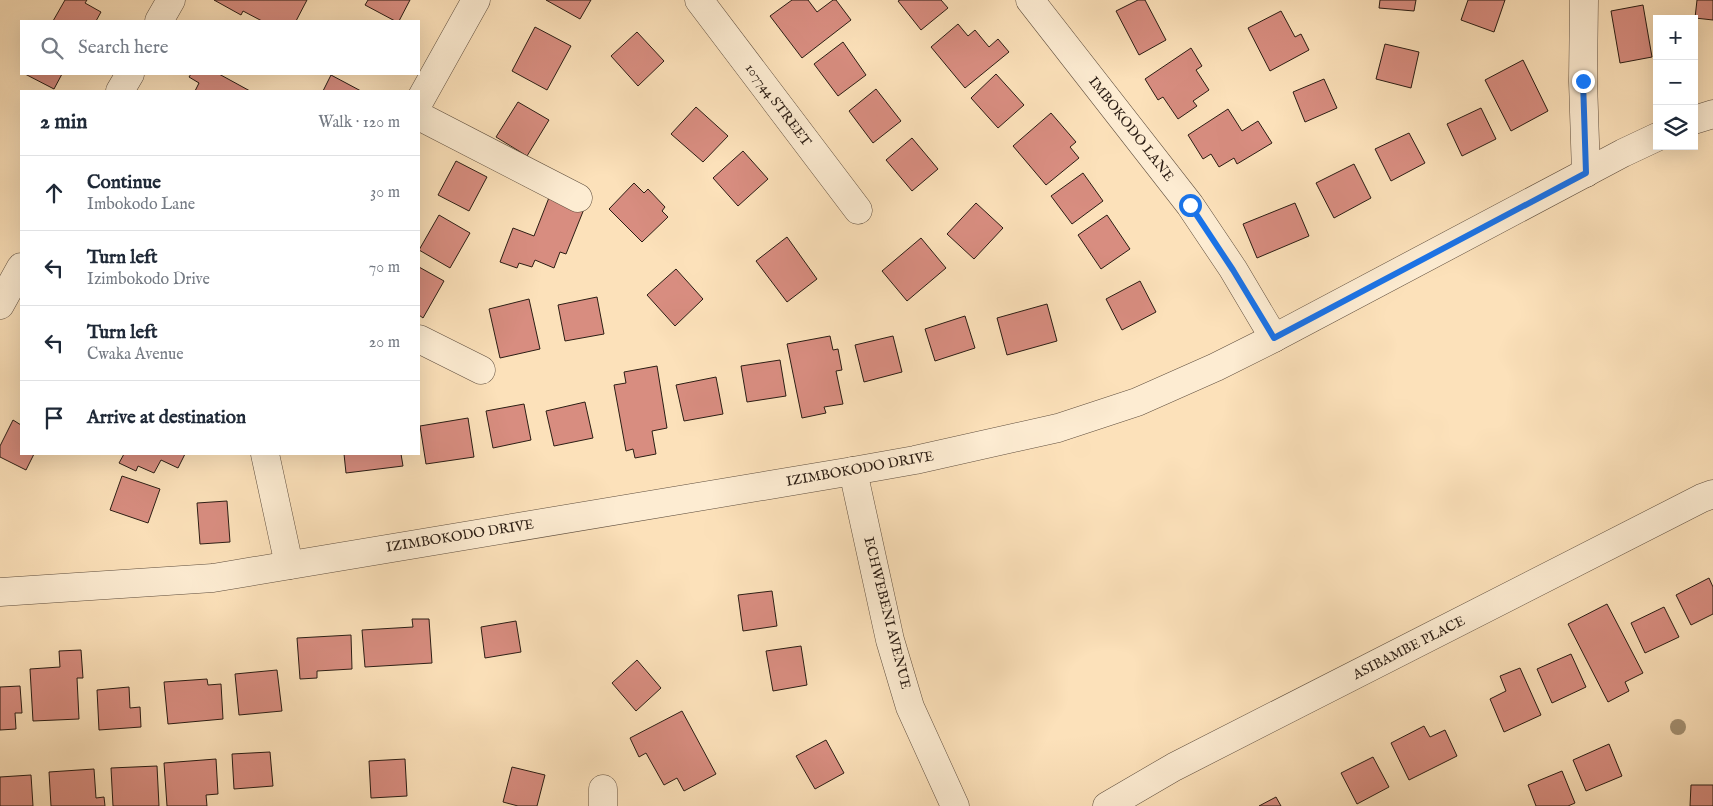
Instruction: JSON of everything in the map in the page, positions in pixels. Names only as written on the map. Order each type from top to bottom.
[{"type":"street","points":[[160,20],[171,0]]},
{"type":"street","points":[[420,100],[476,0]]},
{"type":"street","name":"107744 STREET","points":[[698,0],[858,210]]},
{"type":"street","points":[[1584,0],[1583,81],[1586,173]]},
{"type":"street","name":"IMBOKODO LANE","points":[[1034,2],[1190,205],[1233,270],[1274,338]]},
{"type":"street","points":[[121,90],[129,75]]},
{"type":"street","points":[[1698,119],[1713,114]]},
{"type":"street","points":[[420,117],[578,198]]},
{"type":"street","name":"IZIMBOKODO DRIVE","points":[[0,592],[213,578],[854,471],[914,460],[1058,428],[1137,402],[1216,367],[1653,139]]},
{"type":"street","points":[[0,305],[20,269]]},
{"type":"street","points":[[420,340],[481,370]]},
{"type":"street","points":[[265,455],[289,565]]},
{"type":"street","name":"ECHWEBENI AVENUE","points":[[854,471],[890,640],[910,707],[955,806]]},
{"type":"street","name":"ASIBAMBE PLACE","points":[[1107,806],[1199,755],[1693,502],[1713,494]]},
{"type":"building","points":[[65,0],[87,0],[85,3],[101,12],[97,20],[54,20]]},
{"type":"building","points":[[214,0],[307,0],[297,20],[260,20],[243,11],[241,15]]},
{"type":"building","points":[[368,0],[410,0],[400,20],[393,20],[365,5]]},
{"type":"building","points":[[546,0],[591,0],[580,19]]},
{"type":"building","points":[[792,0],[808,0],[817,12],[833,0],[836,0],[851,20],[802,58],[770,16]]},
{"type":"building","points":[[941,0],[948,8],[921,30],[898,1]]},
{"type":"building","points":[[1138,0],[1145,0],[1166,40],[1139,55],[1116,11]]},
{"type":"building","points":[[1380,0],[1416,0],[1414,11],[1379,8]]},
{"type":"building","points":[[1468,0],[1505,0],[1494,32],[1461,20]]},
{"type":"building","points":[[1697,0],[1713,0],[1713,20],[1698,18],[1698,15],[1695,15]]},
{"type":"building","points":[[1643,5],[1652,57],[1620,63],[1611,11]]},
{"type":"building","points":[[1281,11],[1295,37],[1301,34],[1309,50],[1270,71],[1248,28]]},
{"type":"building","points":[[958,24],[968,36],[975,30],[989,47],[998,39],[1009,52],[965,88],[931,47]]},
{"type":"building","points":[[535,27],[571,46],[547,90],[512,71]]},
{"type":"building","points":[[637,32],[664,61],[638,86],[611,56]]},
{"type":"building","points":[[843,42],[866,75],[838,96],[814,64]]},
{"type":"building","points":[[1385,44],[1419,52],[1411,88],[1376,79]]},
{"type":"building","points":[[1191,48],[1202,66],[1196,70],[1209,90],[1193,101],[1197,106],[1178,119],[1163,97],[1158,100],[1145,79]]},
{"type":"building","points":[[1523,60],[1548,111],[1511,131],[1485,80]]},
{"type":"building","points":[[996,74],[1024,105],[998,128],[971,98]]},
{"type":"building","points":[[27,75],[61,75],[54,89]]},
{"type":"building","points":[[190,75],[221,75],[248,90],[196,90],[199,83],[189,77]]},
{"type":"building","points":[[331,75],[359,90],[324,90]]},
{"type":"building","points":[[1324,79],[1337,108],[1305,122],[1293,92]]},
{"type":"building","points":[[876,89],[901,121],[873,143],[849,111]]},
{"type":"building","points":[[518,102],[549,120],[527,156],[496,137]]},
{"type":"building","points":[[696,107],[728,136],[703,162],[671,134]]},
{"type":"building","points":[[1481,108],[1496,139],[1462,156],[1447,124]]},
{"type":"building","points":[[1228,109],[1242,131],[1258,121],[1272,143],[1237,164],[1234,158],[1219,167],[1211,154],[1203,159],[1188,135]]},
{"type":"building","points":[[1051,113],[1076,142],[1070,147],[1079,158],[1046,185],[1013,146]]},
{"type":"building","points":[[1409,133],[1425,163],[1391,181],[1375,149]]},
{"type":"building","points":[[912,138],[938,169],[912,191],[886,160]]},
{"type":"building","points":[[743,151],[768,179],[738,206],[713,178]]},
{"type":"building","points":[[456,161],[487,177],[469,211],[438,195]]},
{"type":"building","points":[[1354,164],[1371,198],[1334,218],[1316,183]]},
{"type":"building","points":[[1083,173],[1103,201],[1072,224],[1051,196]]},
{"type":"building","points":[[634,183],[644,193],[648,189],[665,207],[662,211],[668,217],[642,242],[609,209]]},
{"type":"building","points":[[550,195],[584,209],[566,254],[560,252],[554,268],[535,260],[532,267],[519,263],[517,268],[500,262],[513,228],[534,236]]},
{"type":"building","points":[[976,203],[1003,228],[974,259],[947,234]]},
{"type":"building","points":[[1295,203],[1309,236],[1257,258],[1243,224]]},
{"type":"building","points":[[439,215],[470,233],[450,268],[420,251]]},
{"type":"building","points":[[1107,215],[1130,249],[1101,269],[1078,235]]},
{"type":"building","points":[[787,237],[817,279],[787,302],[756,261]]},
{"type":"building","points":[[921,238],[946,268],[907,301],[882,271]]},
{"type":"building","points":[[420,268],[444,281],[423,318],[420,316]]},
{"type":"building","points":[[676,269],[703,299],[675,326],[647,295]]},
{"type":"building","points":[[1140,281],[1156,312],[1122,330],[1106,299]]},
{"type":"building","points":[[597,297],[604,334],[565,341],[558,305]]},
{"type":"building","points":[[529,299],[540,349],[500,358],[489,309]]},
{"type":"building","points":[[1047,304],[1057,341],[1007,355],[997,318]]},
{"type":"building","points":[[965,316],[975,348],[935,361],[925,329]]},
{"type":"building","points":[[830,336],[833,350],[838,349],[842,370],[836,371],[843,404],[824,407],[826,413],[802,418],[787,344]]},
{"type":"building","points":[[893,336],[902,372],[864,382],[855,345]]},
{"type":"building","points":[[780,360],[786,396],[747,402],[741,366]]},
{"type":"building","points":[[657,366],[667,428],[652,431],[656,454],[635,458],[633,449],[626,451],[614,385],[626,383],[624,372]]},
{"type":"building","points":[[716,377],[723,414],[684,421],[676,385]]},
{"type":"building","points":[[585,402],[593,438],[554,446],[546,411]]},
{"type":"building","points":[[524,404],[531,440],[493,448],[486,411]]},
{"type":"building","points":[[468,418],[474,457],[426,464],[420,426]]},
{"type":"building","points":[[13,420],[20,424],[20,455],[34,455],[26,470],[0,457],[0,446]]},
{"type":"building","points":[[123,455],[184,455],[178,468],[161,460],[154,473],[138,466],[136,471],[119,463]]},
{"type":"building","points":[[344,455],[401,455],[403,466],[346,473]]},
{"type":"building","points":[[122,476],[160,489],[148,523],[110,510]]},
{"type":"building","points":[[227,501],[230,542],[200,544],[197,503]]},
{"type":"building","points":[[1709,578],[1713,587],[1713,614],[1691,625],[1676,595]]},
{"type":"building","points":[[772,591],[777,626],[743,631],[738,595]]},
{"type":"building","points":[[1607,604],[1643,673],[1625,682],[1629,691],[1608,702],[1568,624]]},
{"type":"building","points":[[1664,607],[1679,637],[1645,653],[1631,623]]},
{"type":"building","points":[[412,619],[429,619],[432,663],[365,667],[362,630],[413,627]]},
{"type":"building","points":[[516,621],[521,652],[485,658],[481,627]]},
{"type":"building","points":[[351,635],[352,669],[317,671],[317,678],[300,679],[297,638]]},
{"type":"building","points":[[801,646],[807,685],[773,691],[766,651]]},
{"type":"building","points":[[81,650],[83,678],[77,678],[79,719],[33,721],[30,669],[60,667],[59,651]]},
{"type":"building","points":[[1571,654],[1586,687],[1552,703],[1537,669]]},
{"type":"building","points":[[637,660],[661,688],[636,711],[612,683]]},
{"type":"building","points":[[1520,668],[1541,715],[1504,732],[1490,699],[1506,691],[1500,676]]},
{"type":"building","points":[[277,670],[282,711],[239,715],[235,674]]},
{"type":"building","points":[[207,679],[208,685],[221,684],[223,719],[168,724],[164,682]]},
{"type":"building","points":[[20,686],[22,713],[15,713],[16,729],[0,730],[0,687]]},
{"type":"building","points":[[129,687],[130,708],[140,707],[141,727],[99,730],[97,690]]},
{"type":"building","points":[[682,711],[716,774],[684,791],[677,778],[664,785],[646,753],[639,757],[630,738]]},
{"type":"building","points":[[1424,726],[1430,737],[1445,730],[1457,756],[1409,780],[1391,743]]},
{"type":"building","points":[[826,740],[844,773],[815,789],[796,756]]},
{"type":"building","points":[[1609,744],[1622,776],[1586,791],[1573,760]]},
{"type":"building","points":[[270,752],[273,786],[234,789],[232,754]]},
{"type":"building","points":[[1373,757],[1389,787],[1357,804],[1341,773]]},
{"type":"building","points":[[216,759],[218,794],[206,795],[207,806],[167,806],[164,763]]},
{"type":"building","points":[[405,759],[407,796],[371,798],[369,761]]},
{"type":"building","points":[[157,766],[159,806],[113,806],[111,768]]},
{"type":"building","points":[[512,767],[545,775],[537,806],[518,806],[503,802]]},
{"type":"building","points":[[94,769],[96,798],[104,797],[105,806],[51,806],[49,772]]},
{"type":"building","points":[[1562,771],[1575,803],[1568,806],[1536,806],[1528,785]]},
{"type":"building","points":[[31,775],[33,806],[0,806],[0,777]]},
{"type":"building","points":[[1691,785],[1713,785],[1713,806],[1690,806]]},
{"type":"building","points":[[1276,797],[1281,806],[1259,806]]},
{"type":"route","points":[[1190,205],[1233,270],[1274,338],[1586,173],[1583,81]]}]
